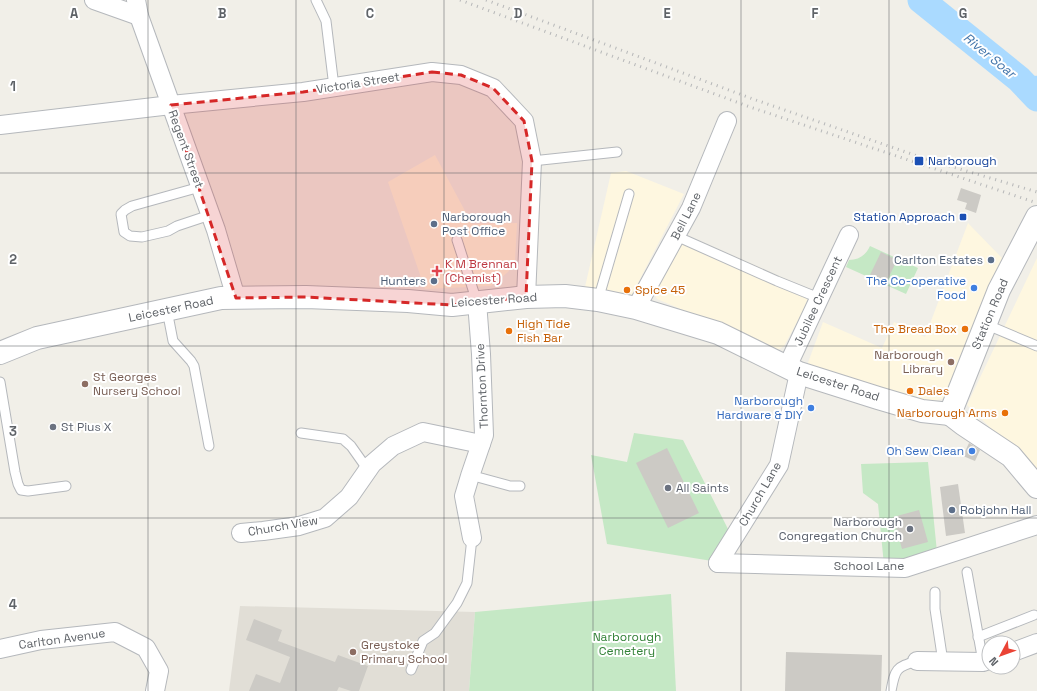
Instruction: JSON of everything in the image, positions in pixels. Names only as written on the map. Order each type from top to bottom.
[{"type":"street","points":[[94,0],[137,8]]},
{"type":"street","name":"Regent Street","points":[[137,8],[210,215],[236,298]]},
{"type":"street","name":"Victoria Street","points":[[0,125],[170,105],[303,92],[432,72],[461,75],[493,88],[524,121],[532,161],[526,297]]},
{"type":"street","name":"Bell Lane","points":[[636,308],[691,208],[727,121]]},
{"type":"street","name":"Station Road","points":[[950,414],[999,290],[1037,217]]},
{"type":"street","name":"Jubilee Crescent","points":[[793,370],[819,298],[849,235]]},
{"type":"street","name":"Leicester Road","points":[[0,353],[37,338],[221,298],[306,297],[408,301],[452,305],[526,297],[565,296],[598,300],[636,308],[718,333],[793,370],[864,394],[922,410],[950,414]]},
{"type":"street","name":"Thornton Drive","points":[[472,538],[464,496],[484,435],[481,354],[476,302]]},
{"type":"street","name":"Church Lane","points":[[718,563],[779,465],[793,370]]},
{"type":"street","points":[[950,414],[1011,456],[1037,487]]},
{"type":"street","name":"Church View","points":[[241,533],[299,526],[324,518],[349,497],[372,464],[393,446],[423,432],[481,444]]},
{"type":"street","name":"School Lane","points":[[718,563],[905,568],[1037,525]]},
{"type":"street","name":"Carlton Avenue","points":[[0,649],[41,640],[115,632],[146,648],[159,671],[155,691]]},
{"type":"street","points":[[1021,649],[1037,643]]},
{"type":"street","points":[[917,661],[981,661]]},
{"type":"lane","points":[[316,0],[326,21],[334,87]]},
{"type":"lane","points":[[532,161],[617,152]]},
{"type":"lane","points":[[200,187],[132,206],[125,210],[121,214],[124,232],[130,236],[142,238],[168,231],[177,226],[210,215]]},
{"type":"lane","points":[[598,300],[629,194]]},
{"type":"lane","points":[[676,236],[819,298]]},
{"type":"lane","points":[[457,240],[476,302]]},
{"type":"lane","points":[[167,310],[172,341],[194,366],[209,446]]},
{"type":"lane","points":[[985,324],[1037,346]]},
{"type":"lane","points":[[0,382],[15,472],[21,490],[28,491],[66,486]]},
{"type":"lane","points":[[301,432],[343,439],[351,446],[368,470]]},
{"type":"lane","points":[[470,474],[510,486],[520,486]]},
{"type":"lane","points":[[411,670],[423,641],[435,633],[457,603],[467,583],[472,538]]},
{"type":"lane","points":[[967,572],[978,637],[981,646]]},
{"type":"lane","points":[[935,592],[935,609],[943,662]]},
{"type":"lane","points":[[978,637],[1034,615]]},
{"type":"lane","points":[[891,691],[893,678],[897,670],[904,665],[917,661]]},
{"type":"highlighted area","points":[[432,72],[461,75],[493,88],[524,121],[532,161],[526,297],[452,305],[306,297],[236,298],[171,105],[303,92]]},
{"type":"shaded area","points":[[435,155],[472,224],[517,223],[515,261],[508,272],[491,286],[425,289],[388,182]]},
{"type":"shaded area","points":[[626,171],[684,194],[633,295],[585,287],[611,173]]},
{"type":"shaded area","points":[[968,223],[1002,258],[945,398],[929,402],[806,368],[823,322],[882,348],[894,322],[925,337]]},
{"type":"shaded area","points":[[684,234],[811,290],[802,313],[784,346],[778,350],[657,299],[653,292]]},
{"type":"shaded area","points":[[1037,258],[1037,473],[967,405]]},
{"type":"shaded area","name":"Greystoke Primary School","points":[[240,606],[475,612],[469,691],[229,691]]},
{"type":"green space","points":[[870,246],[918,268],[906,294],[846,267],[849,260],[862,256]]},
{"type":"green space","points":[[634,433],[683,440],[728,529],[719,554],[712,561],[607,544],[591,455],[627,462]]},
{"type":"green space","points":[[928,462],[937,552],[884,565],[878,504],[863,493],[861,464]]},
{"type":"green space","name":"Narborough Cemetery","points":[[671,594],[676,691],[469,691],[475,612]]},
{"type":"building","points":[[961,188],[981,195],[976,213],[965,209],[967,203],[957,200]]},
{"type":"building","points":[[881,252],[897,260],[885,285],[869,277]]},
{"type":"building","name":"Oh Sew Clean","points":[[969,443],[980,450],[975,461],[963,456]]},
{"type":"building","name":"All Saints","points":[[667,448],[699,513],[668,528],[636,463]]},
{"type":"building","name":"Robjohn Hall","points":[[958,484],[965,533],[946,536],[940,487]]},
{"type":"building","name":"Narborough Congregation Church","points":[[919,510],[928,542],[902,549],[893,517]]},
{"type":"building","points":[[254,619],[282,630],[278,641],[335,662],[338,655],[368,666],[359,691],[351,691],[339,687],[337,691],[249,691],[256,674],[280,683],[290,657],[246,640]]},
{"type":"building","points":[[786,652],[882,655],[881,691],[785,691]]},
{"type":"waterway","name":"River Soar","points":[[921,0],[1019,79],[1037,98]]},
{"type":"waterway","points":[[1019,79],[1037,78]]},
{"type":"railway","points":[[460,0],[750,107],[1037,203]]},
{"type":"railway","points":[[486,0],[753,99],[923,158],[1037,192]]},
{"type":"place","name":"Narborough","points":[[919,161]]},
{"type":"place","name":"Station Approach","points":[[963,217]]},
{"type":"place","name":"Narborough Post Office","points":[[434,224]]},
{"type":"place","name":"Carlton Estates","points":[[991,260]]},
{"type":"place","name":"K M Brennan (Chemist)","points":[[437,271]]},
{"type":"place","name":"Hunters","points":[[434,281]]},
{"type":"place","name":"The Co-operative Food","points":[[974,288]]},
{"type":"place","name":"Spice 45","points":[[627,290]]},
{"type":"place","name":"The Bread Box","points":[[965,329]]},
{"type":"place","name":"High Tide Fish Bar","points":[[509,331]]},
{"type":"place","name":"Narborough Library","points":[[951,362]]},
{"type":"place","name":"St Georges Nursery School","points":[[85,384]]},
{"type":"place","name":"Dales","points":[[910,391]]},
{"type":"place","name":"Narborough Hardware & DIY","points":[[811,408]]},
{"type":"place","name":"Narborough Arms","points":[[1005,413]]},
{"type":"place","name":"St Pius X","points":[[53,427]]},
{"type":"place","name":"Oh Sew Clean","points":[[972,451]]},
{"type":"place","name":"All Saints","points":[[668,488]]},
{"type":"place","name":"Robjohn Hall","points":[[952,510]]},
{"type":"place","name":"Narborough Congregation Church","points":[[910,529]]},
{"type":"place","name":"Greystoke Primary School","points":[[353,652]]}]
